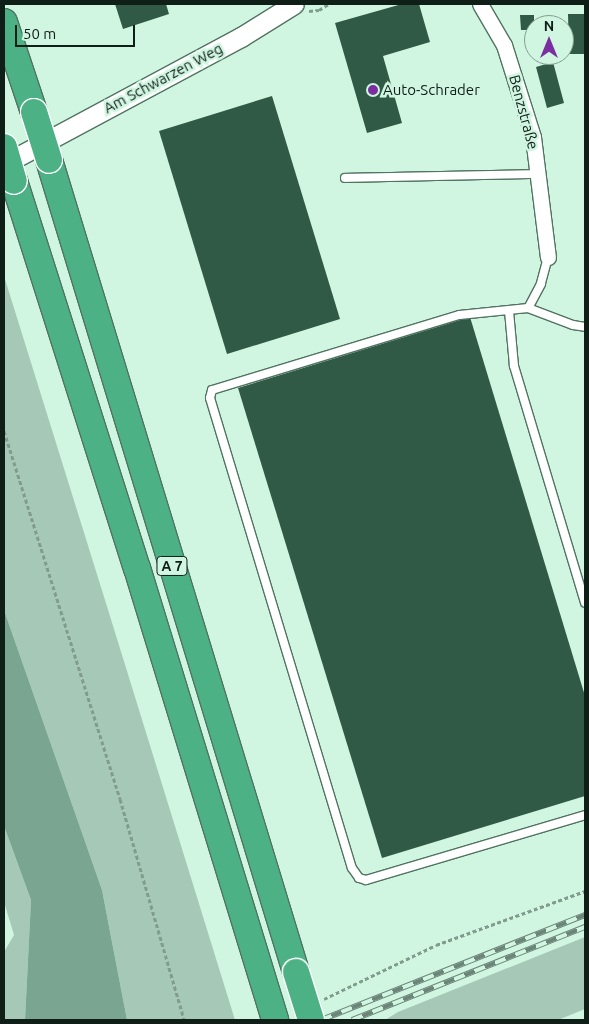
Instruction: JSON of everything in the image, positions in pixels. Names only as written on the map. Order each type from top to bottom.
[{"type":"highway","name":"A 7","points":[[4,22],[34,112],[40,155],[296,972],[314,1011]]},
{"type":"highway","name":"A 7","points":[[4,146],[9,172],[137,568],[275,1020]]},
{"type":"street","name":"Am Schwarzen Weg","points":[[9,172],[241,37],[294,4]]},
{"type":"street","name":"Benzstraße","points":[[480,4],[504,45],[534,137],[548,257]]},
{"type":"lane","points":[[345,178],[538,174]]},
{"type":"lane","points":[[528,308],[541,284],[548,257]]},
{"type":"lane","points":[[585,327],[572,325],[528,308],[459,315],[212,390],[210,398],[352,868],[359,878],[366,880],[585,815]]},
{"type":"lane","points":[[509,311],[514,366],[585,603]]},
{"type":"path","points":[[4,431],[120,799],[184,1020]]},
{"type":"path","points":[[314,1011],[360,984],[436,945],[585,891]]},
{"type":"shaded area","points":[[4,276],[235,1020],[127,1020],[102,890],[4,610]]},
{"type":"shaded area","points":[[4,610],[102,890],[127,1020],[25,1020],[31,900],[4,826]]},
{"type":"shaded area","points":[[4,826],[31,900],[25,1020],[4,1020],[4,952],[14,935],[4,902]]},
{"type":"shaded area","points":[[585,937],[585,1009],[558,1020],[385,1020],[398,1012]]},
{"type":"building","points":[[115,4],[166,4],[169,14],[123,29]]},
{"type":"building","name":"Auto-Schrader","points":[[402,4],[419,4],[430,42],[383,56],[402,123],[367,133],[335,23]]},
{"type":"building","points":[[585,14],[585,54],[574,54],[574,15],[568,15]]},
{"type":"building","points":[[520,15],[524,15],[524,30],[521,30]]},
{"type":"building","points":[[554,65],[564,103],[547,108],[536,67]]},
{"type":"building","points":[[272,96],[340,319],[227,354],[159,131]]},
{"type":"building","points":[[470,317],[585,696],[585,796],[382,858],[238,388]]},
{"type":"railway","points":[[321,1020],[585,915]]},
{"type":"railway","points":[[352,1020],[585,927]]},
{"type":"place","name":"Auto-Schrader","points":[[373,90]]}]
